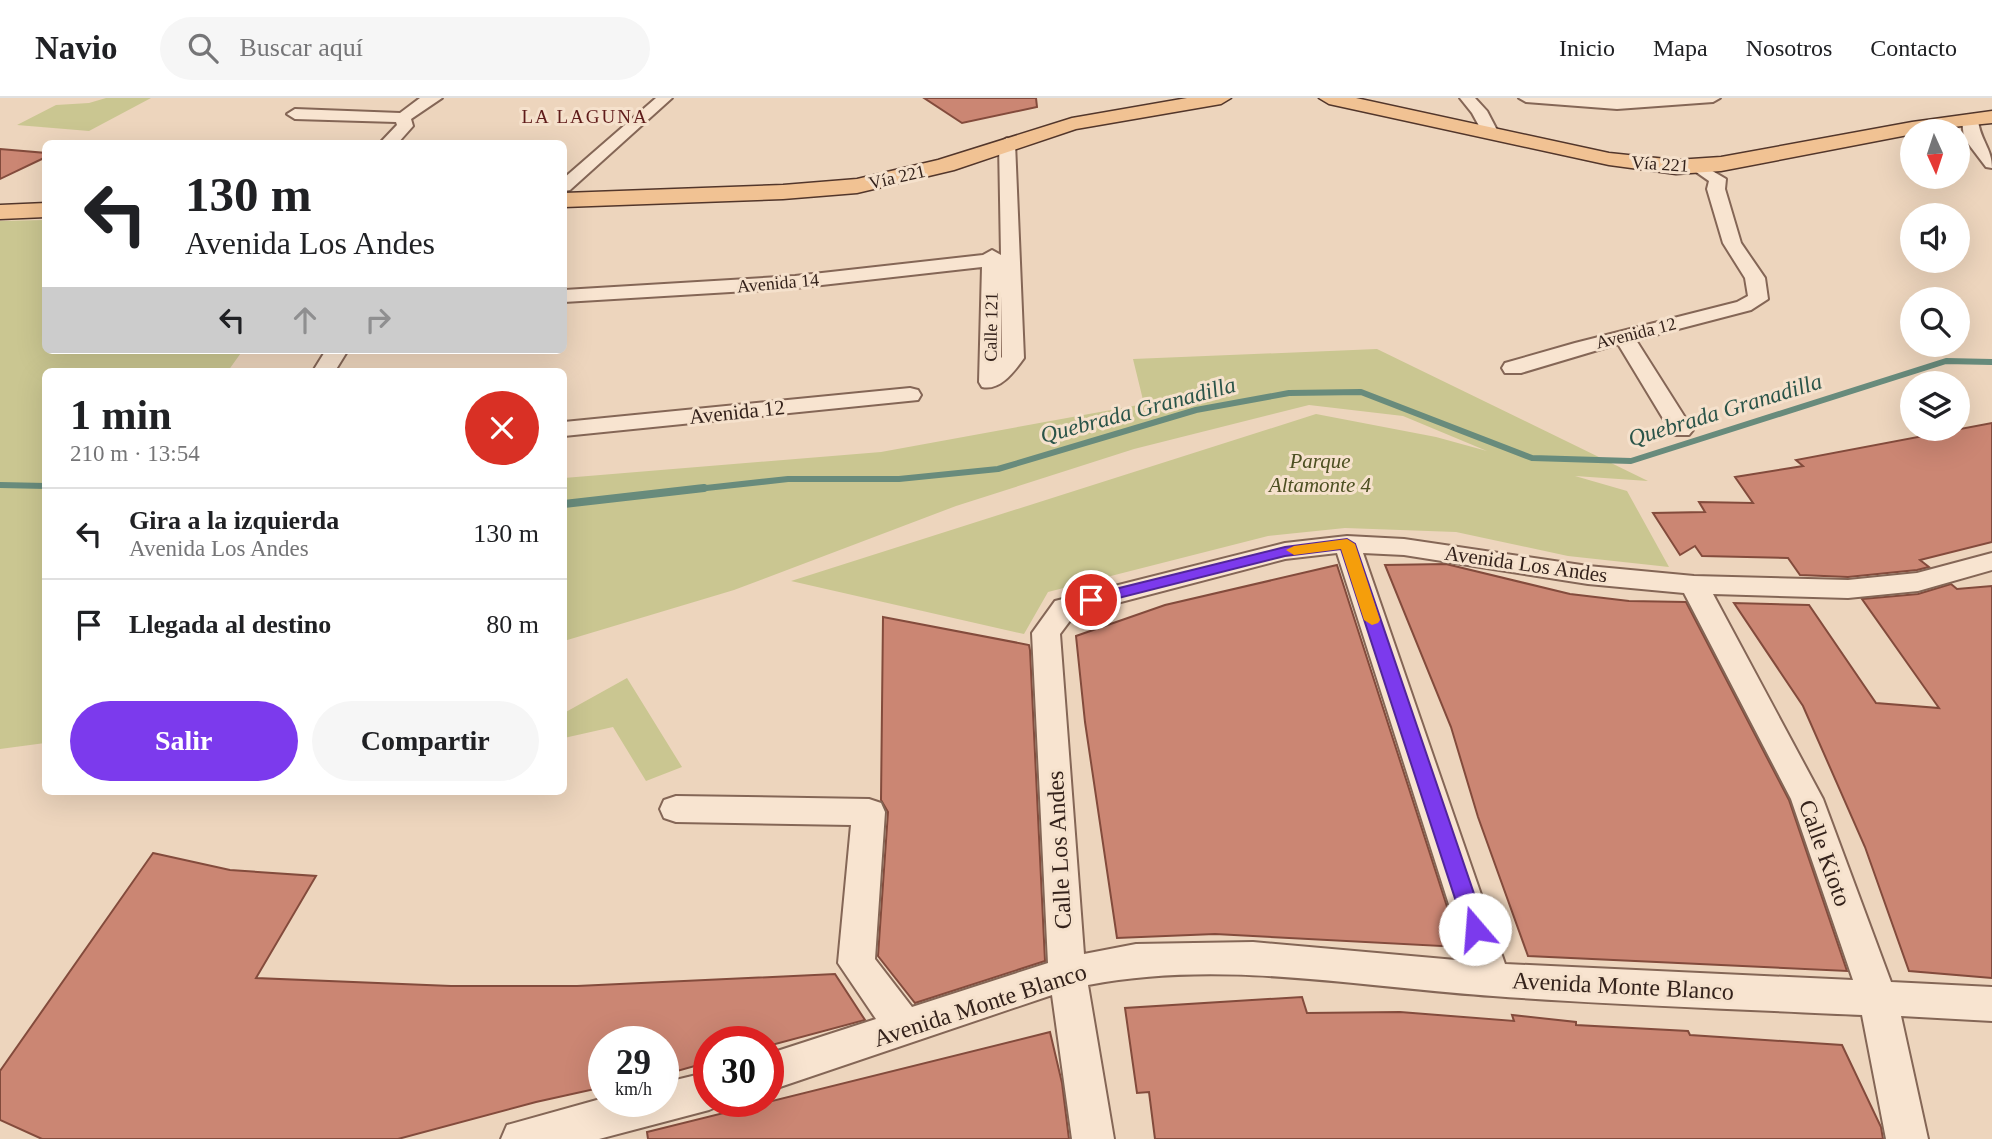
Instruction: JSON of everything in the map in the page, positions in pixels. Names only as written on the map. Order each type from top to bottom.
[{"type":"main road","name":"Vía 221","points":[[567,200],[783,192],[857,186],[934,168],[1072,124],[1221,98]]},
{"type":"main road","name":"Vía 221","points":[[1329,98],[1609,159],[1650,165],[1697,167],[1721,164],[1900,130]]},
{"type":"main road","name":"Vía 221","points":[[1970,129],[1992,117]]},
{"type":"main road","points":[[0,212],[42,210]]},
{"type":"street","points":[[325,115],[349,98]]},
{"type":"street","points":[[295,114],[403,118],[427,100],[435,98]]},
{"type":"street","points":[[567,183],[665,98]]},
{"type":"street","points":[[1467,98],[1479,111],[1490,132]]},
{"type":"street","points":[[1526,98],[1617,104],[1713,98]]},
{"type":"street","points":[[391,140],[405,126],[403,118]]},
{"type":"street","points":[[1970,135],[1992,163]]},
{"type":"street","name":"Calle 121","points":[[999,146],[1013,358],[990,382],[992,260],[999,146]]},
{"type":"street","name":"Avenida 12","points":[[1513,368],[1623,336],[1744,306],[1758,299],[1755,278],[1732,243],[1716,189],[1718,179],[1697,167]]},
{"type":"street","name":"Avenida 14","points":[[567,296],[795,282],[992,260]]},
{"type":"street","points":[[1623,336],[1681,430]]},
{"type":"street","name":"Avenida 12","points":[[567,429],[910,395]]},
{"type":"street","points":[[1347,544],[1492,980]]},
{"type":"street","name":"Avenida Los Andes","points":[[1065,607],[1285,551],[1347,544],[1404,547],[1588,575],[1695,585],[1848,589],[1919,582],[1992,561]]},
{"type":"street","name":"Calle Kioto","points":[[1695,585],[1807,799],[1878,999],[1907,1139]]},
{"type":"street","name":"Calle Los Andes","points":[[1065,607],[1046,633],[1067,973],[1093,1139]]},
{"type":"street","points":[[677,809],[869,812],[856,963],[906,1029]]},
{"type":"street","name":"Avenida Monte Blanco","points":[[784,1068],[1067,973],[1136,960],[1253,958],[1492,980],[1992,1004]]},
{"type":"street","points":[[522,1139],[693,1095]]},
{"type":"green space","points":[[106,98],[151,98],[89,131],[17,125],[56,105],[89,103]]},
{"type":"green space","points":[[42,220],[42,354],[240,354],[230,368],[42,368],[42,743],[0,749],[0,221]]},
{"type":"green space","name":"Parque Altamonte 4","points":[[1377,349],[1648,481],[1575,476],[1627,491],[1669,567],[1568,556],[1456,532],[1345,528],[1268,536],[1048,592],[1024,634],[791,581],[1316,414],[1436,437],[1487,451],[1403,416],[1309,405],[1134,449],[956,506],[734,590],[567,640],[567,478],[881,452],[1144,404],[1133,359]]},
{"type":"green space","points":[[627,678],[682,767],[646,781],[613,727],[567,737],[567,711]]},
{"type":"building","points":[[924,98],[1036,98],[1037,107],[962,123]]},
{"type":"building","points":[[0,149],[42,153],[42,159],[0,179]]},
{"type":"building","points":[[1992,423],[1992,542],[1920,560],[1929,567],[1848,577],[1800,575],[1788,558],[1702,556],[1695,546],[1680,555],[1653,513],[1705,512],[1699,502],[1753,503],[1735,477],[1803,466],[1796,460],[1900,440],[1970,441],[1970,427]]},
{"type":"building","points":[[1446,564],[1570,594],[1629,601],[1686,602],[1789,800],[1847,971],[1528,956],[1478,817],[1451,727],[1385,565]]},
{"type":"building","points":[[1337,565],[1460,947],[1215,934],[1117,938],[1085,722],[1076,636],[1165,605]]},
{"type":"building","points":[[1951,584],[1957,589],[1992,586],[1992,978],[1909,971],[1865,847],[1803,706],[1734,603],[1809,605],[1876,703],[1939,708],[1862,599],[1918,594]]},
{"type":"building","points":[[883,617],[1029,645],[1030,650],[1045,961],[915,1003],[878,956],[888,812],[881,800]]},
{"type":"building","points":[[153,853],[230,870],[316,876],[256,978],[451,986],[577,986],[835,974],[865,1020],[784,1042],[784,1026],[693,1026],[693,1067],[679,1070],[679,1026],[588,1026],[588,1091],[398,1139],[42,1139],[0,1120],[0,1071]]},
{"type":"building","points":[[1302,997],[1307,1013],[1400,1012],[1514,1021],[1512,1015],[1576,1022],[1576,1025],[1688,1031],[1690,1035],[1842,1045],[1881,1127],[1883,1139],[1155,1139],[1149,1092],[1137,1093],[1125,1008]]},
{"type":"building","points":[[1050,1032],[1062,1083],[1069,1139],[648,1139],[647,1132],[707,1117],[784,1117],[784,1098]]},
{"type":"waterway","name":"Quebrada Granadilla","points":[[688,490],[788,479],[899,479],[998,469],[1196,410],[1289,393],[1361,392],[1532,458],[1631,461],[1946,361],[1992,362]]},
{"type":"waterway","name":"Quebrada Granadilla","points":[[0,485],[42,486]]},
{"type":"waterway","name":"Quebrada Granadilla","points":[[567,504],[704,488]]},
{"type":"slow traffic","points":[[1294,550],[1347,544],[1372,620]]},
{"type":"district","name":"LA LAGUNA","points":[[585,116]]},
{"type":"route","points":[[1091,600],[1285,551],[1347,544],[1475,929]]}]
